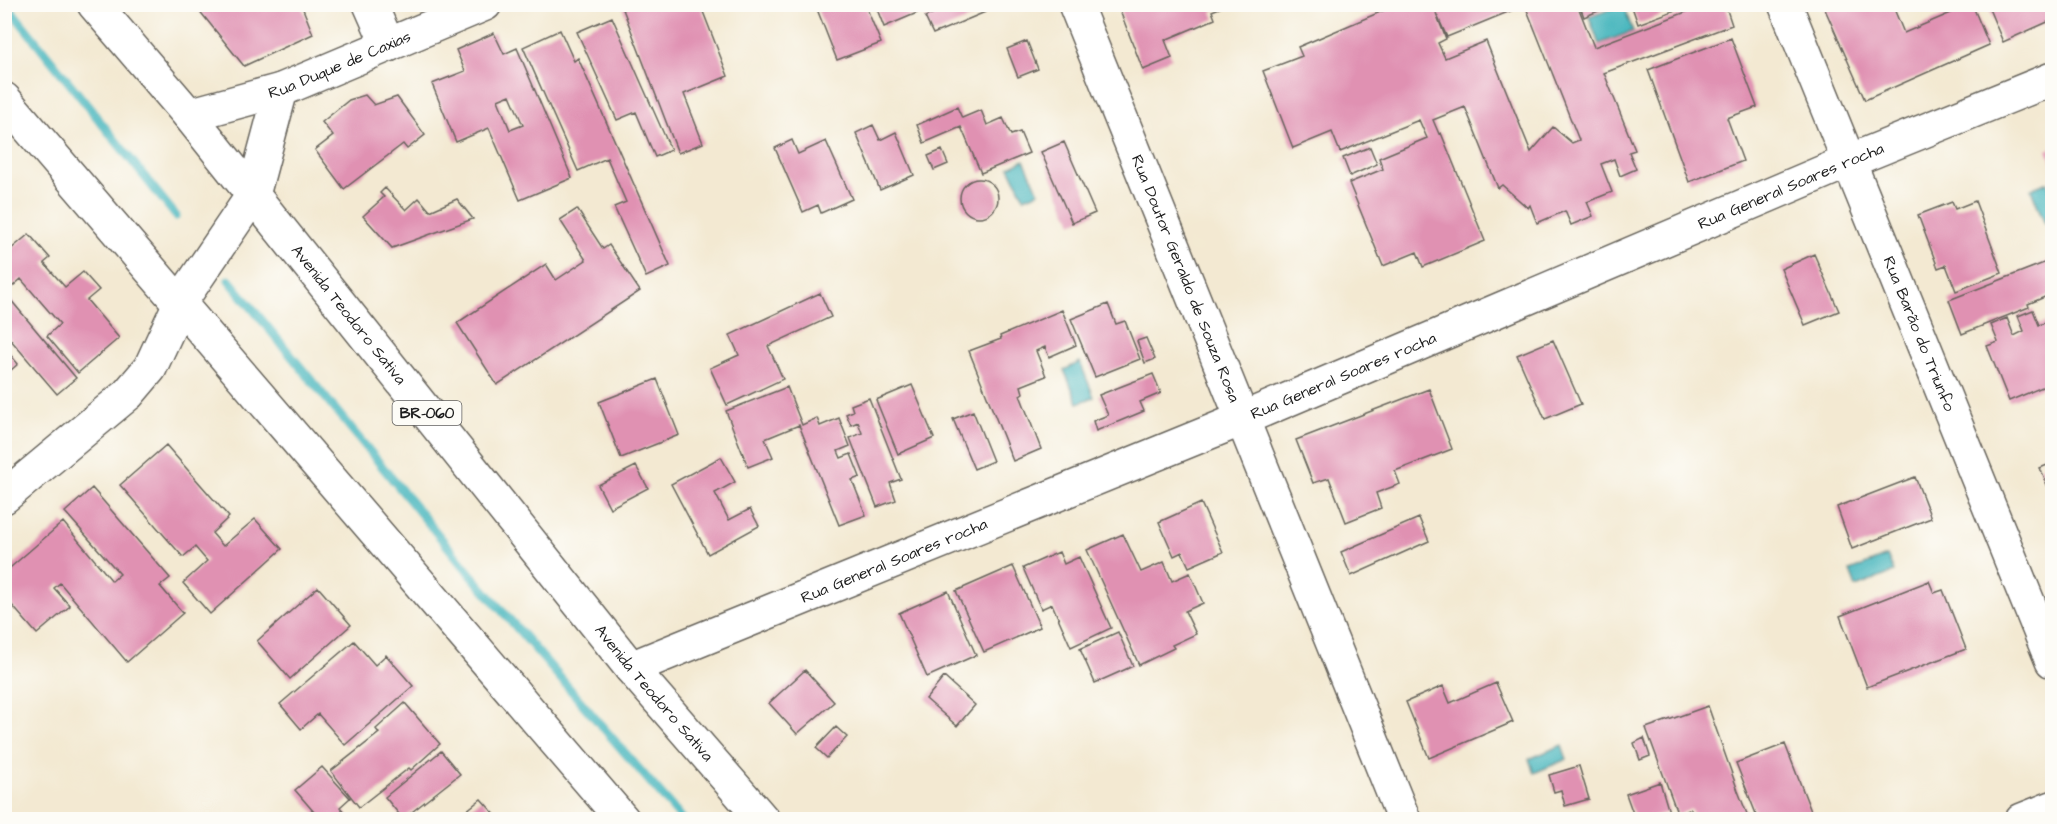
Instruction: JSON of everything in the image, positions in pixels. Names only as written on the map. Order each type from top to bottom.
[{"type":"street","name":"Avenida Teodoro Sativa","points":[[94,4],[189,115],[631,668],[763,819]]},
{"type":"street","points":[[370,4],[388,45]]},
{"type":"street","name":"Rua Duque de Caxias","points":[[189,115],[281,90],[485,4]]},
{"type":"street","name":"Rua Doutor Geraldo de Souza Rosa","points":[[1076,4],[1404,819]]},
{"type":"street","name":"Rua Barão do Triunfo","points":[[1785,4],[1847,162],[2052,661]]},
{"type":"street","name":"Rua General Soares rocha","points":[[631,668],[1242,419],[1847,162],[2052,78]]},
{"type":"street","points":[[4,497],[128,394],[150,368],[181,301],[253,195],[281,90]]},
{"type":"street","points":[[4,99],[181,301],[623,819]]},
{"type":"street","points":[[2022,819],[2052,808]]},
{"type":"water","points":[[1623,5],[1633,31],[1599,44],[1589,17]]},
{"type":"water","points":[[1024,160],[1039,192],[1024,198],[1009,167]]},
{"type":"water","points":[[2048,182],[2052,194],[2052,221],[2045,224],[2031,189]]},
{"type":"water","points":[[1080,362],[1094,397],[1078,403],[1064,370]]},
{"type":"water","points":[[1887,556],[1894,572],[1856,587],[1850,571]]},
{"type":"water","points":[[1562,745],[1567,759],[1534,773],[1529,759]]},
{"type":"building","points":[[194,4],[301,4],[313,34],[244,66]]},
{"type":"building","points":[[621,4],[700,4],[728,76],[684,94],[703,143],[678,153]]},
{"type":"building","points":[[815,4],[865,4],[881,43],[837,60]]},
{"type":"building","points":[[875,4],[914,4],[917,13],[884,27]]},
{"type":"building","points":[[1136,4],[1227,5],[1212,11],[1215,19],[1165,40],[1172,58],[1143,70],[1120,11]]},
{"type":"building","points":[[1399,4],[1577,4],[1594,47],[1707,4],[1725,4],[1732,25],[1604,73],[1635,150],[1629,152],[1636,169],[1620,176],[1614,159],[1601,164],[1612,192],[1587,202],[1593,216],[1571,225],[1565,211],[1537,223],[1530,205],[1528,208],[1502,185],[1498,188],[1465,107],[1433,120],[1439,134],[1441,133],[1485,241],[1423,267],[1417,252],[1383,266],[1349,183],[1383,169],[1379,158],[1427,138],[1419,120],[1340,152],[1332,132],[1293,148],[1263,71],[1302,56],[1298,47]],"holes":[[[1525,5],[1579,140],[1572,143],[1553,127],[1531,152],[1486,41],[1445,58],[1438,43],[1446,39],[1436,13],[1447,37]]]},
{"type":"building","points":[[1579,4],[1609,4],[1610,6],[1584,17]]},
{"type":"building","points":[[1631,4],[1689,4],[1689,5],[1638,24]]},
{"type":"building","points":[[1831,4],[1892,4],[1904,33],[1972,4],[1989,45],[1865,100],[1824,7]]},
{"type":"building","points":[[1987,4],[2045,4],[2052,20],[2003,42]]},
{"type":"building","points":[[946,5],[1002,5],[933,34],[925,17],[947,7]]},
{"type":"building","points":[[612,17],[671,150],[655,157],[636,112],[617,120],[577,32]]},
{"type":"building","points":[[560,30],[574,61],[578,58],[670,266],[646,277],[614,207],[626,202],[607,158],[578,171],[523,47]]},
{"type":"building","points":[[494,33],[504,54],[517,48],[572,178],[520,200],[489,128],[456,142],[432,84],[465,71],[456,50]],"holes":[[[510,95],[523,125],[510,130],[498,100]]]},
{"type":"building","points":[[1731,38],[1757,107],[1727,118],[1743,161],[1689,182],[1648,70]]},
{"type":"building","points":[[1027,41],[1038,69],[1018,77],[1007,49]]},
{"type":"building","points":[[365,95],[374,105],[397,97],[425,135],[407,149],[403,144],[344,189],[315,150],[333,136],[322,122],[349,100]]},
{"type":"building","points":[[957,107],[962,118],[981,110],[987,125],[1003,118],[1011,135],[1020,132],[1029,153],[981,173],[961,127],[924,143],[917,125]]},
{"type":"building","points":[[873,125],[880,140],[896,132],[914,175],[880,190],[856,133]]},
{"type":"building","points":[[792,140],[798,154],[826,141],[852,199],[821,213],[818,205],[803,212],[775,148]]},
{"type":"building","points":[[1064,142],[1095,213],[1072,223],[1041,152]]},
{"type":"building","points":[[1370,147],[1377,164],[1350,176],[1343,158]]},
{"type":"building","points":[[2052,148],[2052,164],[2047,150]]},
{"type":"building","points":[[942,150],[948,164],[934,170],[928,156]]},
{"type":"building","points":[[979,179],[992,185],[998,198],[992,211],[979,217],[966,211],[960,198],[966,185]]},
{"type":"building","points":[[385,188],[406,210],[419,198],[430,211],[457,199],[473,219],[392,248],[363,216],[384,197],[380,193]]},
{"type":"building","points":[[1975,201],[2002,273],[1956,291],[1946,265],[1938,268],[1918,215],[1952,202],[1955,209]]},
{"type":"building","points":[[577,209],[603,249],[609,245],[640,291],[497,385],[457,323],[546,264],[556,280],[586,260],[560,220]]},
{"type":"building","points":[[29,234],[50,258],[44,263],[65,287],[83,272],[99,290],[87,300],[119,338],[78,373],[47,336],[60,324],[21,279],[5,293],[76,378],[57,394],[4,332],[4,255]]},
{"type":"building","points":[[1814,254],[1839,311],[1805,325],[1781,269]]},
{"type":"building","points":[[2049,261],[2052,270],[2052,294],[2028,304],[2029,307],[1962,334],[1949,300]]},
{"type":"building","points":[[820,293],[831,317],[768,346],[783,379],[727,405],[710,368],[739,355],[730,335]]},
{"type":"building","points":[[1108,304],[1116,324],[1125,321],[1140,359],[1095,377],[1071,319]]},
{"type":"building","points":[[1062,310],[1076,345],[1049,357],[1045,347],[1036,351],[1046,376],[1021,386],[1023,393],[1020,395],[1041,449],[1013,461],[969,351],[1001,339],[1000,336]]},
{"type":"building","points":[[2033,310],[2039,325],[2052,320],[2052,383],[2009,401],[1987,346],[1998,342],[1991,325],[2007,318],[2014,336],[2024,331],[2018,316]]},
{"type":"building","points":[[1146,338],[1155,359],[1145,363],[1137,341]]},
{"type":"building","points":[[1553,340],[1581,404],[1545,419],[1517,355]]},
{"type":"building","points":[[4,347],[18,364],[4,376]]},
{"type":"building","points":[[1153,374],[1161,393],[1140,402],[1144,411],[1096,431],[1093,421],[1108,415],[1099,395]]},
{"type":"building","points":[[657,379],[679,435],[621,458],[599,402]]},
{"type":"building","points":[[912,385],[934,438],[898,454],[876,400]]},
{"type":"building","points":[[787,387],[802,425],[817,418],[820,426],[839,418],[850,446],[838,451],[841,458],[851,454],[860,477],[852,480],[866,515],[839,525],[799,425],[765,439],[773,457],[748,467],[726,411]]},
{"type":"building","points":[[1429,389],[1452,449],[1395,471],[1400,484],[1376,493],[1381,508],[1346,522],[1329,478],[1313,483],[1296,440]]},
{"type":"building","points":[[869,398],[901,479],[890,483],[896,500],[877,507],[850,438],[862,433],[858,422],[851,425],[846,414],[853,411],[851,405]]},
{"type":"building","points":[[973,411],[993,461],[974,469],[953,419]]},
{"type":"building","points":[[166,445],[229,517],[212,533],[223,546],[255,519],[282,549],[210,614],[183,583],[207,561],[195,547],[183,557],[120,485]]},
{"type":"building","points":[[721,457],[735,482],[715,493],[729,520],[750,509],[759,526],[708,554],[671,484]]},
{"type":"building","points":[[2052,463],[2052,497],[2040,468]]},
{"type":"building","points":[[636,466],[648,488],[610,508],[598,485]]},
{"type":"building","points":[[1915,477],[1931,518],[1852,549],[1837,507]]},
{"type":"building","points":[[92,488],[170,578],[160,586],[183,613],[127,662],[60,583],[54,588],[70,606],[37,634],[4,596],[4,573],[63,522],[112,581],[120,574],[65,512]]},
{"type":"building","points":[[1201,503],[1223,552],[1189,567],[1182,552],[1174,556],[1159,522]]},
{"type":"building","points":[[1419,518],[1429,541],[1351,576],[1341,552]]},
{"type":"building","points":[[1123,534],[1141,572],[1164,562],[1172,581],[1190,573],[1203,603],[1185,611],[1196,634],[1172,645],[1174,648],[1139,665],[1087,550]]},
{"type":"building","points":[[1059,552],[1064,564],[1079,557],[1111,628],[1071,647],[1052,604],[1041,609],[1023,568]]},
{"type":"building","points":[[1013,566],[1040,627],[984,652],[956,591]]},
{"type":"building","points":[[1929,581],[1934,593],[1943,590],[1966,649],[1867,687],[1840,616]]},
{"type":"building","points":[[318,587],[351,625],[290,679],[257,641]]},
{"type":"building","points":[[948,591],[976,655],[927,677],[899,613]]},
{"type":"building","points":[[1118,632],[1133,666],[1095,683],[1080,649]]},
{"type":"building","points":[[354,641],[375,665],[386,655],[413,686],[345,745],[318,714],[301,729],[280,704]]},
{"type":"building","points":[[805,670],[834,702],[797,734],[769,703]]},
{"type":"building","points":[[944,677],[975,705],[957,726],[926,699]]},
{"type":"building","points":[[1496,683],[1513,722],[1429,758],[1406,702],[1443,686],[1450,703]]},
{"type":"building","points":[[405,703],[440,744],[411,770],[409,768],[359,807],[331,771],[379,733],[376,729]]},
{"type":"building","points":[[1708,706],[1749,819],[1695,819],[1691,809],[1678,815],[1646,728]]},
{"type":"building","points":[[836,727],[847,737],[827,758],[816,748]]},
{"type":"building","points":[[1644,738],[1650,756],[1640,760],[1634,743]]},
{"type":"building","points":[[1785,744],[1814,819],[1758,819],[1736,763]]},
{"type":"building","points":[[441,751],[460,774],[403,819],[385,797]]},
{"type":"building","points":[[1579,766],[1589,799],[1565,806],[1561,790],[1554,792],[1549,775]]},
{"type":"building","points":[[322,767],[350,798],[340,807],[350,819],[320,819],[295,790]]},
{"type":"building","points":[[1660,782],[1669,812],[1647,819],[1635,819],[1626,794]]},
{"type":"building","points":[[481,799],[499,819],[456,819]]},
{"type":"building","points":[[433,813],[439,819],[426,819]]},
{"type":"building","points":[[1631,815],[1633,819],[1618,819]]},
{"type":"waterway","points":[[6,4],[176,216]]},
{"type":"waterway","points":[[229,280],[472,576],[683,820]]}]
